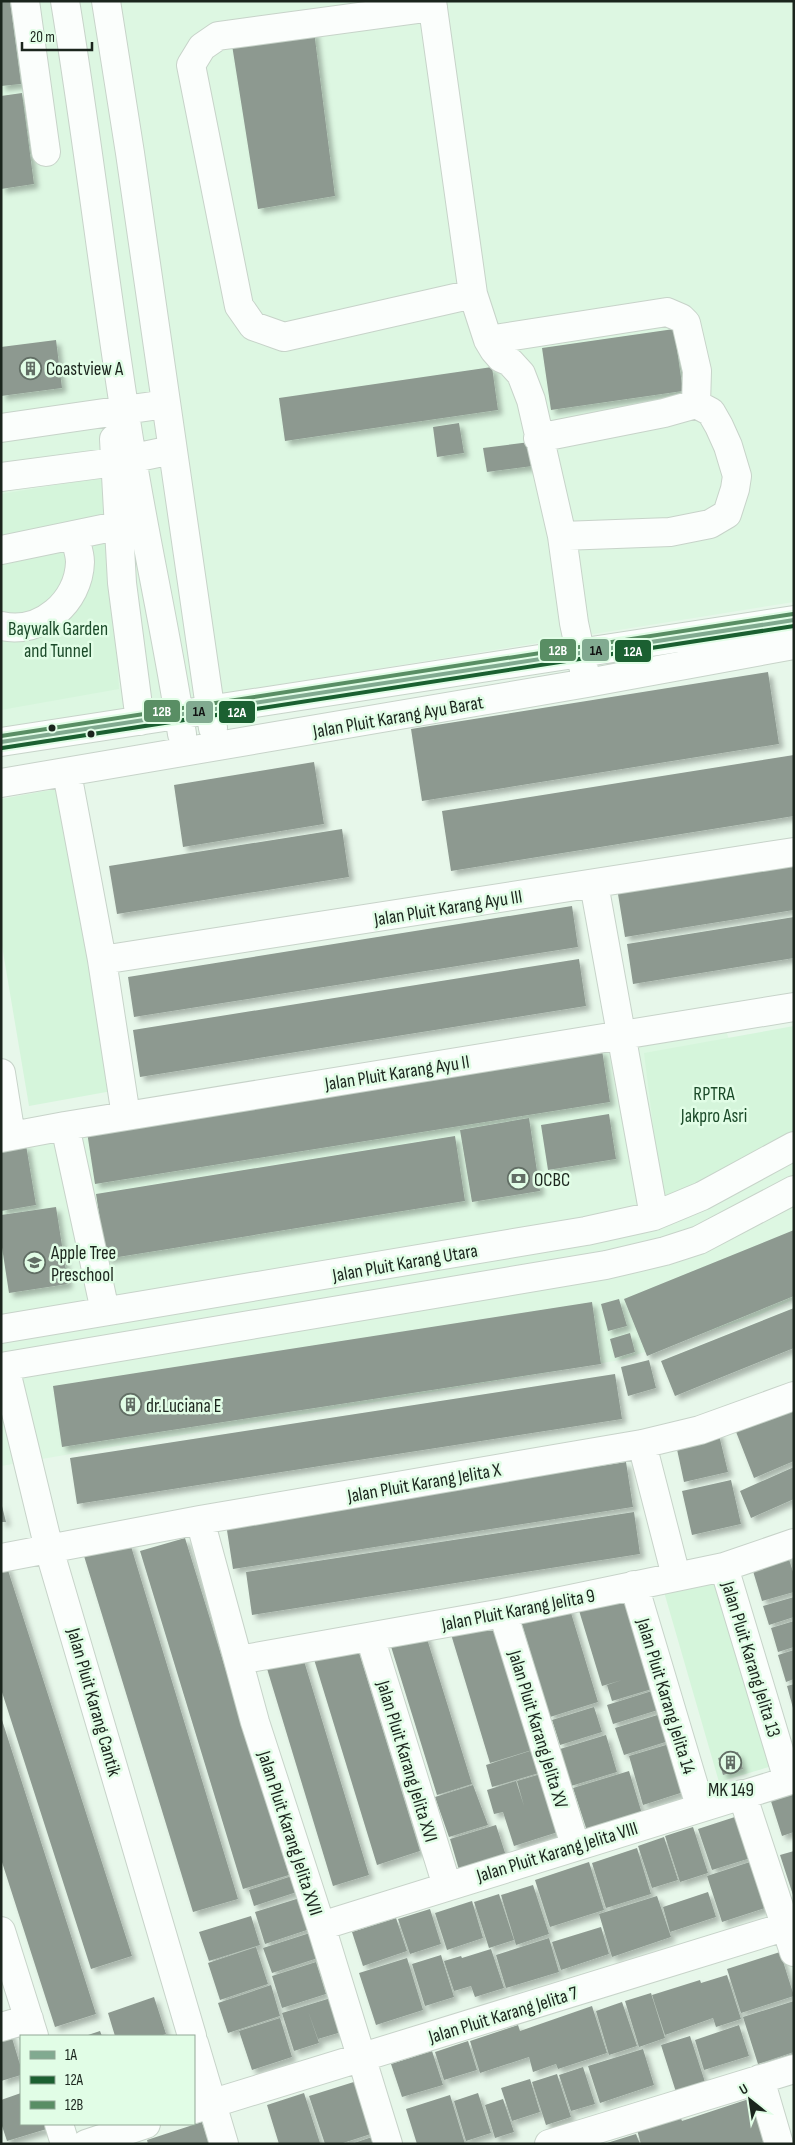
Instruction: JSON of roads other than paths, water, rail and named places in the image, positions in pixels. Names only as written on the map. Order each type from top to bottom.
[{"type":"street","points":[[25,1],[46,152]]},
{"type":"street","points":[[65,1],[88,157],[131,523],[179,716],[184,753]]},
{"type":"street","points":[[106,1],[130,153],[216,747]]},
{"type":"street","points":[[473,294],[284,336],[253,326],[239,306],[192,65],[202,47],[218,36],[432,4],[473,294],[488,340],[501,358],[510,362],[521,374],[531,400],[538,438],[562,536],[574,624],[582,653],[587,683]]},
{"type":"street","points":[[88,157],[130,153]]},
{"type":"street","points":[[488,340],[667,312],[678,316],[686,323],[694,358],[697,386],[696,404]]},
{"type":"street","points":[[1,428],[166,404]]},
{"type":"street","points":[[538,438],[664,413],[696,404],[711,412],[720,426],[737,476],[727,514],[710,524],[670,532],[562,536]]},
{"type":"street","points":[[1,477],[123,460],[172,450]]},
{"type":"street","points":[[1,550],[182,512]]},
{"type":"street","points":[[131,523],[122,583],[137,721],[138,761]]},
{"type":"street","points":[[1,626],[13,629],[39,623],[61,609],[76,587],[80,561],[74,535]]},
{"type":"street","name":"Jalan Pluit Karang Ayu Barat","points":[[1,742],[794,620]]},
{"type":"street","name":"Jalan Pluit Karang Ayu Barat","points":[[1,784],[587,683],[794,645]]},
{"type":"street","points":[[67,773],[102,960],[126,1116]]},
{"type":"street","name":"Jalan Pluit Karang Ayu III","points":[[102,960],[794,852]]},
{"type":"street","points":[[594,884],[654,1216]]},
{"type":"street","name":"Jalan Pluit Karang Ayu II","points":[[6,1137],[794,1008]]},
{"type":"street","points":[[1,1073],[6,1137]]},
{"type":"street","points":[[65,1126],[105,1311]]},
{"type":"street","name":"Jalan Pluit Karang Utara","points":[[1,1329],[368,1269],[586,1231],[654,1216],[702,1196],[794,1146]]},
{"type":"street","name":"Jalan Pluit Karang Utara","points":[[3,1367],[606,1265],[665,1251],[699,1240],[794,1190]]},
{"type":"street","points":[[368,1269],[374,1304]]},
{"type":"street","name":"Jalan Pluit Karang Cantik","points":[[3,1367],[49,1548],[192,2035]]},
{"type":"street","name":"Jalan Pluit Karang Jelita X","points":[[1,1558],[200,1520],[642,1444],[708,1427],[794,1396]]},
{"type":"street","points":[[642,1444],[676,1576]]},
{"type":"street","name":"Jalan Pluit Karang Jelita XVII","points":[[200,1520],[255,1722],[321,1926],[388,2144]]},
{"type":"street","name":"Jalan Pluit Karang Jelita 9","points":[[239,1660],[503,1613],[724,1567],[794,1544]]},
{"type":"street","name":"Jalan Pluit Karang Jelita 13","points":[[724,1567],[791,1779]]},
{"type":"street","name":"Jalan Pluit Karang Jelita 14","points":[[634,1585],[700,1806]]},
{"type":"street","name":"Jalan Pluit Karang Jelita XV","points":[[503,1613],[575,1845]]},
{"type":"street","name":"Jalan Pluit Karang Jelita XVI","points":[[370,1637],[447,1886]]},
{"type":"street","name":"Jalan Pluit Karang Jelita VIII","points":[[321,1926],[791,1779]]},
{"type":"street","points":[[742,1794],[790,1925],[794,1952]]},
{"type":"street","name":"Jalan Pluit Karang Jelita 7","points":[[203,2106],[790,1925]]},
{"type":"street","points":[[1,1931],[31,2028],[1,2028]]},
{"type":"street","points":[[195,2050],[203,2106],[224,2144]]},
{"type":"street","points":[[548,2144],[794,2069]]},
{"type":"street","points":[[760,2079],[779,2144]]},
{"type":"street","points":[[59,2125],[65,2144]]},
{"type":"street","points":[[86,2144],[143,2125]]},
{"type":"place","name":"Coastview A","points":[[30,368]]},
{"type":"place","name":"OCBC","points":[[518,1179]]},
{"type":"place","name":"Apple Tree Preschool","points":[[35,1263]]},
{"type":"place","name":"dr.Luciana E","points":[[130,1405]]},
{"type":"place","name":"MK 149","points":[[731,1763]]},
{"type":"park label","name":"Baywalk Garden and Tunnel","points":[[58,639]]},
{"type":"park label","name":"RPTRA Jakpro Asri","points":[[714,1104]]}]
